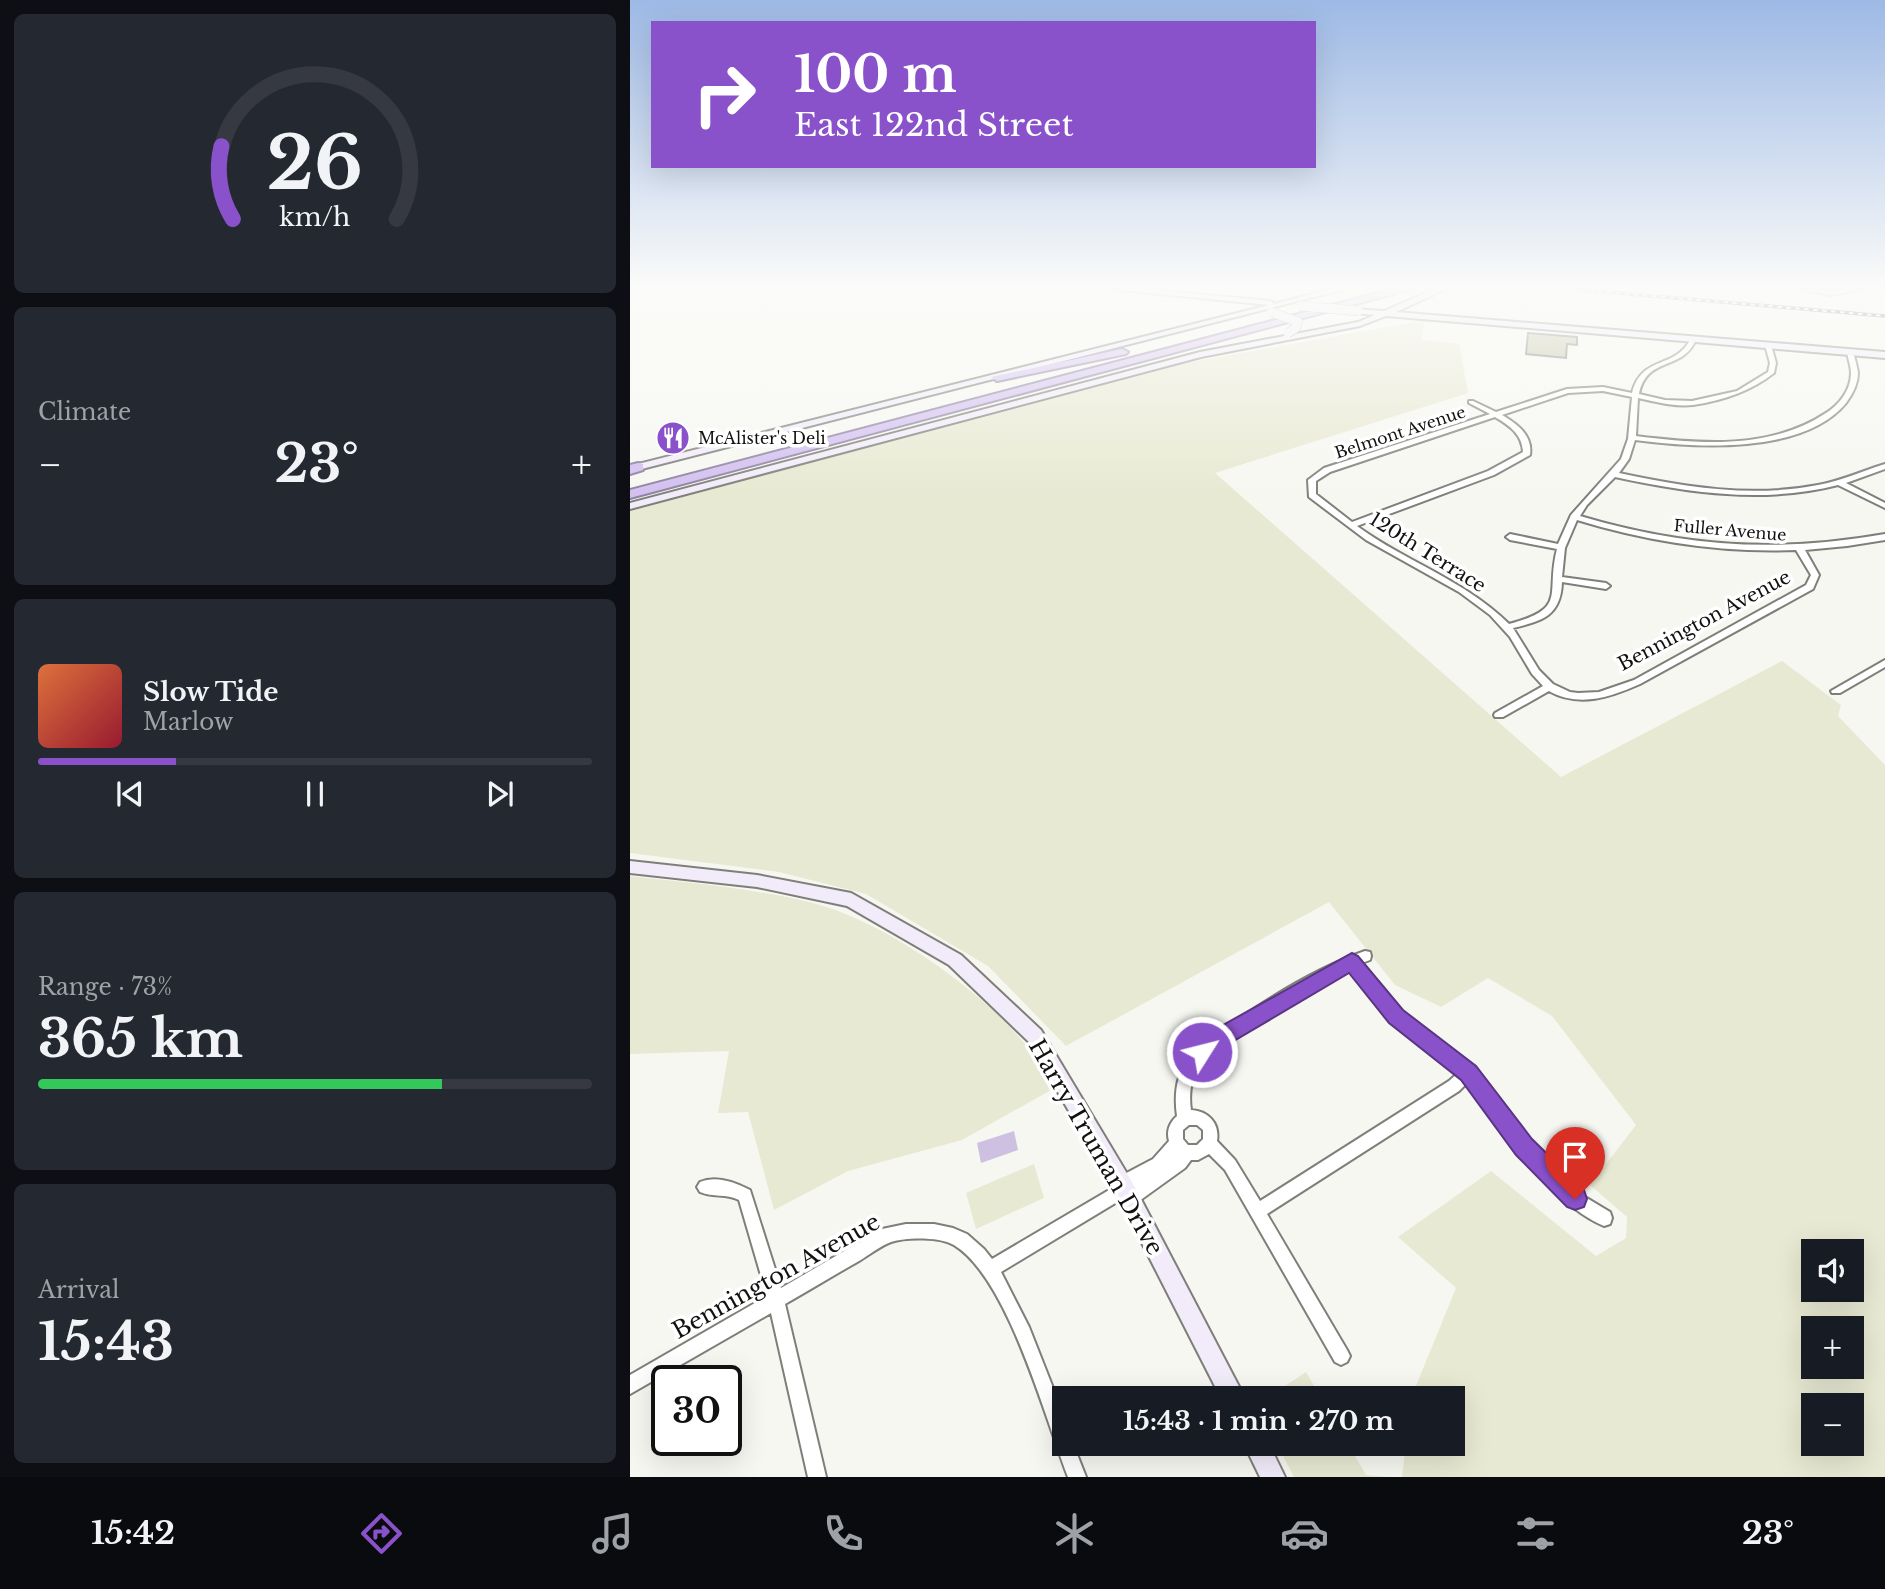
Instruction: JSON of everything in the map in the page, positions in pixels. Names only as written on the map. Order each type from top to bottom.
[{"type":"highway","points":[[997,377],[1094,358]]},
{"type":"highway","points":[[630,485],[1123,358]]},
{"type":"highway","points":[[630,494],[1146,358]]},
{"type":"street","points":[[633,469],[1073,358]]},
{"type":"street","points":[[630,506],[1193,358]]},
{"type":"street","points":[[1507,627],[1535,619],[1548,611],[1556,598],[1562,547],[1574,517],[1591,494],[1626,459],[1633,438],[1637,396],[1643,374],[1675,358]]},
{"type":"street","name":"Belmont Avenue","points":[[1331,469],[1575,389],[1603,389],[1692,403],[1739,392],[1771,373],[1772,358]]},
{"type":"street","points":[[1633,438],[1683,444],[1731,443],[1768,439],[1809,426],[1838,409],[1853,391],[1857,369],[1852,358]]},
{"type":"street","points":[[1352,525],[1491,473],[1527,453],[1528,443],[1524,434],[1471,402]]},
{"type":"street","points":[[1613,474],[1684,489],[1730,493],[1790,492],[1840,483],[1885,466]]},
{"type":"street","name":"120th Terrace","points":[[1331,469],[1317,475],[1310,489],[1312,495],[1375,543],[1444,580],[1507,627],[1542,682],[1548,687]]},
{"type":"street","points":[[1840,483],[1885,506]]},
{"type":"street","name":"Fuller Avenue","points":[[1574,517],[1683,541],[1800,549],[1885,537]]},
{"type":"street","points":[[1510,537],[1562,547]]},
{"type":"street","name":"Bennington Avenue","points":[[1548,687],[1576,696],[1618,690],[1637,682],[1810,587],[1815,575],[1800,549]]},
{"type":"street","points":[[1558,579],[1606,586]]},
{"type":"street","points":[[1836,691],[1885,663]]},
{"type":"street","points":[[1499,715],[1548,687]]},
{"type":"street","name":"Harry Truman Drive","points":[[630,867],[757,881],[851,900],[955,960],[1035,1036],[1126,1190],[1227,1386]]},
{"type":"street","points":[[1185,1119],[1182,1092],[1194,1062],[1202,1052],[1214,1041],[1358,959],[1396,1016],[1468,1073],[1544,1170],[1575,1199],[1604,1218]]},
{"type":"street","points":[[1258,1211],[1454,1086],[1468,1073]]},
{"type":"street","points":[[992,1269],[1126,1190],[1174,1168],[1182,1148],[1177,1127],[1185,1119],[1197,1118],[1206,1122],[1211,1132],[1209,1143],[1198,1152],[1182,1148]]},
{"type":"street","points":[[1209,1143],[1230,1165],[1341,1356]]},
{"type":"street","points":[[705,1187],[732,1188],[745,1195],[776,1300],[817,1477]]},
{"type":"street","name":"Bennington Avenue","points":[[630,1385],[888,1235],[918,1229],[960,1239],[992,1269],[1010,1304],[1052,1412]]},
{"type":"street","name":"Bennington Avenue","points":[[1069,1456],[1077,1477]]},
{"type":"street","points":[[1262,1456],[1273,1477]]},
{"type":"green space","points":[[1214,358],[1462,358],[1468,393],[1215,473],[1561,777],[1782,661],[1841,705],[1838,716],[1885,765],[1885,1477],[1402,1477],[1405,1456],[1465,1456],[1465,1386],[1416,1386],[1456,1288],[1398,1237],[1491,1171],[1596,1256],[1626,1238],[1627,1217],[1590,1185],[1636,1125],[1552,1016],[1488,978],[1441,1007],[1395,985],[1329,902],[1066,1046],[988,966],[866,894],[779,872],[630,853],[630,511],[1186,363]]},
{"type":"green space","points":[[630,876],[787,897],[837,911],[867,923],[926,958],[982,1000],[1025,1044],[1053,1089],[962,1140],[848,1171],[774,1210],[748,1112],[718,1113],[729,1051],[630,1054]]},
{"type":"green space","points":[[1034,1164],[1044,1198],[976,1229],[966,1193]]},
{"type":"green space","points":[[1306,1372],[1314,1386],[1285,1386]]},
{"type":"green space","points":[[1283,1456],[1355,1456],[1366,1475],[1388,1477],[1294,1477]]},
{"type":"shaded area","points":[[1014,1131],[1018,1150],[981,1163],[977,1143]]},
{"type":"place","name":"McAlister's Deli","points":[[673,438]]},
{"type":"route","points":[[1202,1052],[1214,1041],[1352,961],[1396,1016],[1468,1073],[1484,1090],[1524,1147],[1575,1199]]}]
